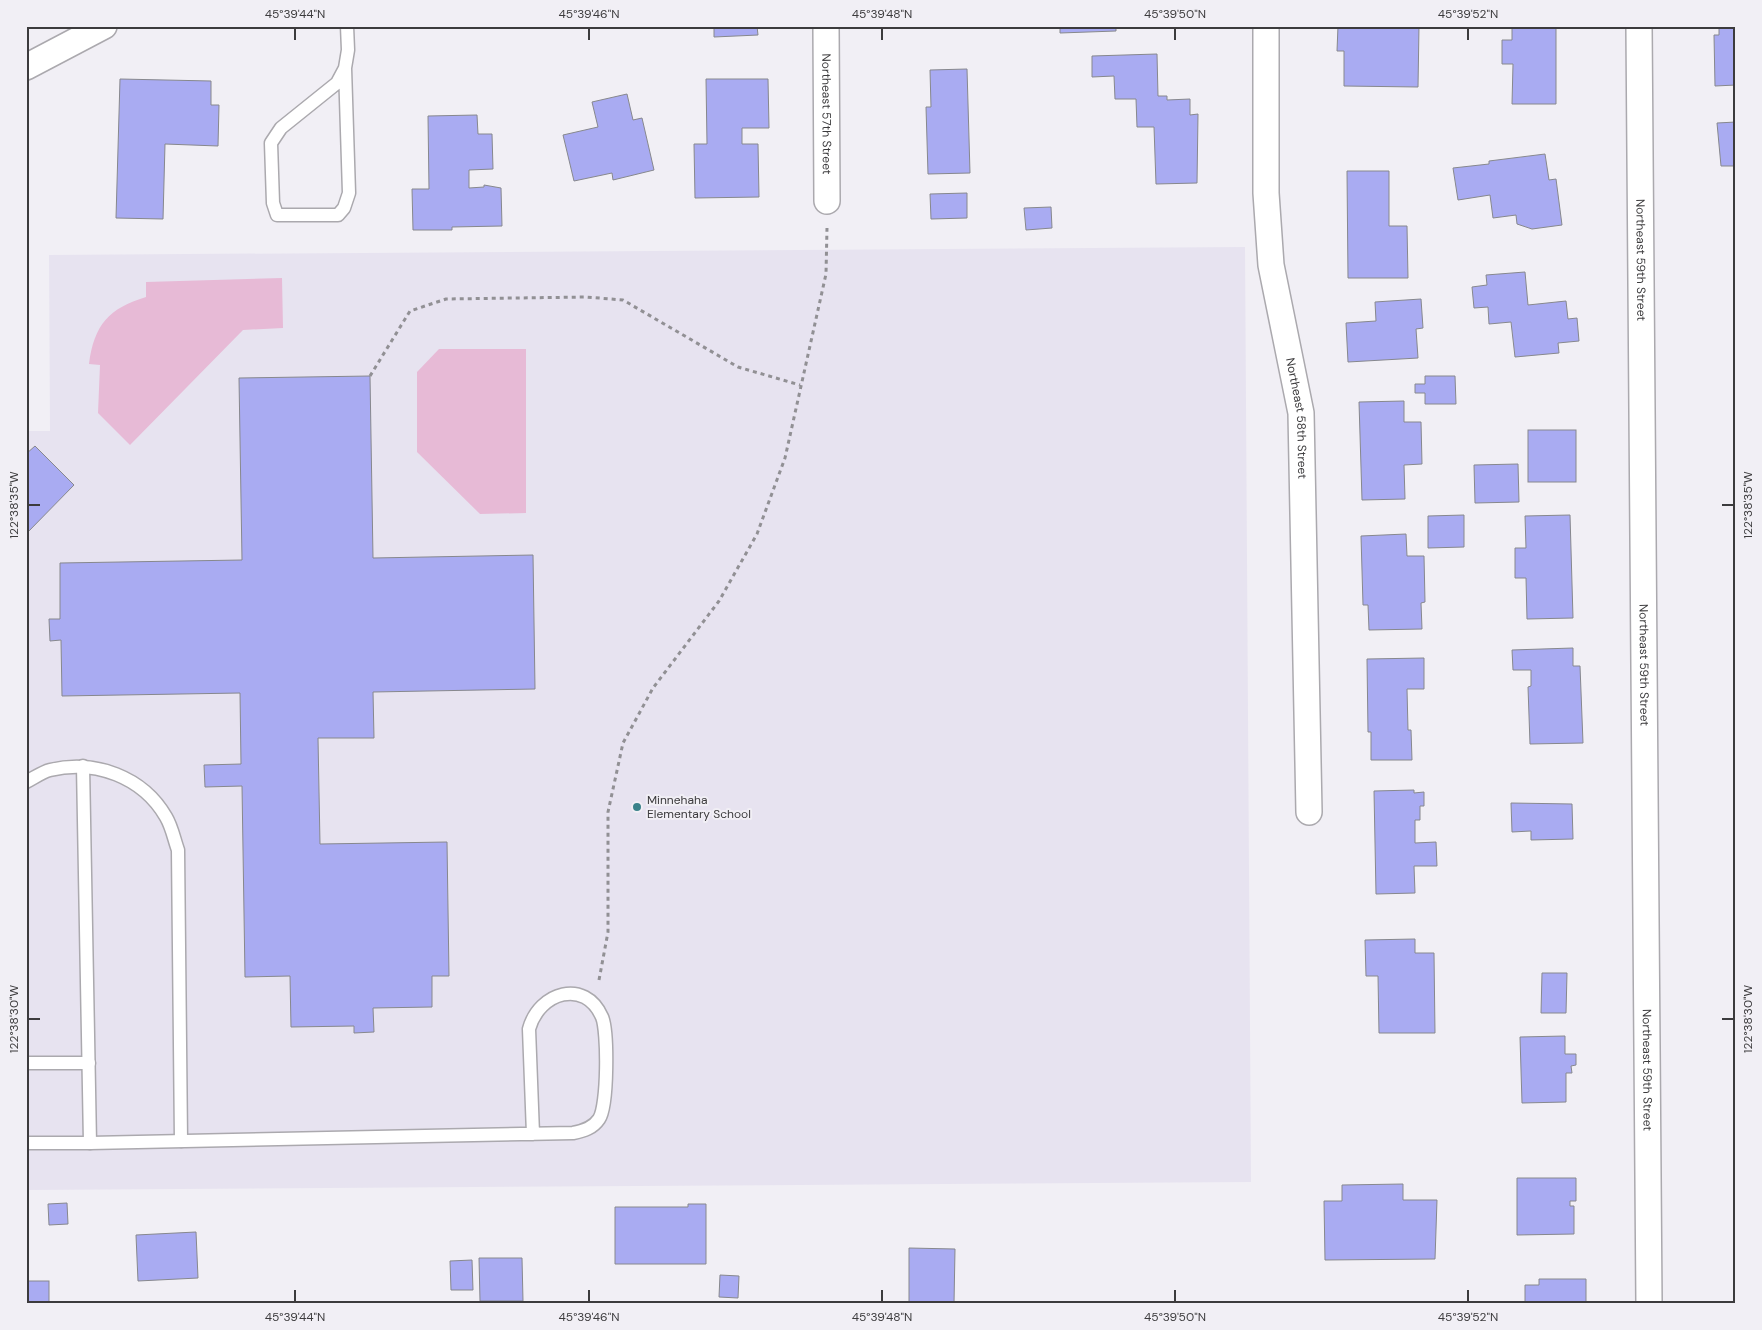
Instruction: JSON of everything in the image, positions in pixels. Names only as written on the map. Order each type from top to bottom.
[{"type":"street","points":[[26,67],[104,26]]},
{"type":"street","name":"Northeast 57th Street","points":[[826,26],[827,201]]},
{"type":"street","name":"Northeast 58th Street","points":[[1266,26],[1266,192],[1271,265],[1301,414],[1309,812]]},
{"type":"street","name":"Northeast 59th Street","points":[[1639,26],[1649,1304]]},
{"type":"lane","points":[[345,68],[337,83],[281,128],[271,143],[272,203],[277,216],[338,215],[344,208],[349,193],[345,68],[348,50],[347,26]]},
{"type":"lane","points":[[83,766],[90,1143]]},
{"type":"lane","points":[[26,782],[49,771],[83,766],[116,773],[145,791],[166,818],[178,850],[181,1141]]},
{"type":"lane","points":[[26,1143],[90,1143],[533,1134],[583,1132],[592,1127],[604,1111],[605,1028],[601,1016],[594,1006],[584,998],[572,994],[560,995],[549,999],[539,1007],[532,1017],[529,1029],[533,1134]]},
{"type":"lane","points":[[26,1063],[89,1063]]},
{"type":"path","points":[[594,1006],[608,932],[608,812],[623,743],[653,688],[719,602],[757,534],[784,458],[826,274],[827,201]]},
{"type":"path","points":[[370,376],[410,311],[446,299],[586,297],[622,300],[738,367],[800,385]]},
{"type":"shaded area","name":"Minnehaha Elementary School","points":[[1245,247],[1251,1182],[26,1190],[26,431],[50,431],[49,255]]},
{"type":"shaded area","points":[[282,278],[283,328],[243,330],[130,445],[98,413],[100,365],[89,364],[95,339],[99,329],[113,313],[133,301],[146,297],[146,282]]},
{"type":"shaded area","points":[[439,349],[526,349],[526,513],[480,514],[417,452],[417,372]]},
{"type":"building","points":[[714,26],[757,26],[758,35],[714,37]]},
{"type":"building","points":[[1060,26],[1116,26],[1116,31],[1060,33]]},
{"type":"building","points":[[1338,26],[1419,26],[1418,87],[1344,86],[1344,51],[1337,51]]},
{"type":"building","points":[[1512,26],[1556,26],[1556,104],[1512,104],[1513,64],[1502,64],[1502,40],[1512,40]]},
{"type":"building","points":[[1719,26],[1736,26],[1736,85],[1715,86],[1714,35],[1719,35]]},
{"type":"building","points":[[1157,54],[1158,96],[1167,96],[1167,100],[1190,99],[1190,115],[1198,114],[1197,183],[1156,184],[1154,127],[1137,127],[1136,99],[1115,99],[1114,76],[1092,77],[1092,56]]},
{"type":"building","points":[[967,69],[970,173],[928,174],[926,107],[931,107],[930,70]]},
{"type":"building","points":[[120,79],[211,81],[211,105],[219,105],[218,146],[165,144],[163,219],[116,218]]},
{"type":"building","points":[[706,79],[768,79],[769,128],[742,128],[742,144],[758,144],[759,197],[695,198],[694,144],[707,144]]},
{"type":"building","points":[[627,94],[633,120],[642,118],[654,170],[613,180],[612,173],[574,181],[563,135],[598,127],[592,102]]},
{"type":"building","points":[[477,115],[478,134],[492,134],[493,169],[469,170],[469,188],[484,187],[484,185],[501,188],[502,226],[452,227],[452,230],[413,230],[412,189],[429,189],[428,116]]},
{"type":"building","points":[[1736,122],[1735,173],[1735,166],[1721,166],[1717,123]]},
{"type":"building","points":[[1545,154],[1549,180],[1556,179],[1562,225],[1532,229],[1517,224],[1516,215],[1493,218],[1490,195],[1458,200],[1453,168],[1489,164],[1489,161]]},
{"type":"building","points":[[1347,171],[1389,171],[1389,226],[1407,226],[1408,278],[1348,278]]},
{"type":"building","points":[[967,193],[967,218],[931,219],[930,194]]},
{"type":"building","points":[[1051,207],[1052,228],[1026,230],[1024,208]]},
{"type":"building","points":[[1525,272],[1528,305],[1566,301],[1568,319],[1577,318],[1579,341],[1558,343],[1559,353],[1515,357],[1511,322],[1489,324],[1488,307],[1474,308],[1472,287],[1487,285],[1486,275]]},
{"type":"building","points":[[1421,299],[1423,328],[1416,329],[1418,358],[1348,362],[1346,323],[1376,321],[1375,302]]},
{"type":"building","points":[[370,376],[373,558],[533,555],[535,689],[373,692],[374,738],[318,738],[320,844],[447,842],[449,976],[432,976],[432,1007],[373,1008],[374,1032],[354,1033],[354,1026],[291,1027],[290,976],[245,977],[242,786],[205,787],[204,765],[241,764],[240,693],[62,696],[61,640],[50,641],[49,619],[60,619],[60,563],[242,560],[239,378]]},
{"type":"building","points":[[1425,376],[1455,376],[1456,404],[1425,404],[1425,393],[1415,393],[1415,384],[1425,384]]},
{"type":"building","points":[[1404,401],[1404,422],[1421,422],[1422,464],[1404,465],[1405,499],[1362,500],[1359,402]]},
{"type":"building","points":[[1528,430],[1576,430],[1576,482],[1528,482]]},
{"type":"building","points":[[35,446],[74,485],[26,534],[26,454]]},
{"type":"building","points":[[1518,464],[1519,502],[1475,503],[1474,465]]},
{"type":"building","points":[[1464,515],[1464,547],[1428,548],[1428,516]]},
{"type":"building","points":[[1570,515],[1573,618],[1527,619],[1526,578],[1515,578],[1515,548],[1526,548],[1525,516]]},
{"type":"building","points":[[1406,534],[1407,556],[1424,556],[1425,602],[1421,603],[1422,629],[1369,630],[1368,605],[1363,605],[1361,536]]},
{"type":"building","points":[[1573,648],[1573,666],[1580,666],[1583,743],[1530,744],[1528,687],[1531,686],[1531,670],[1513,670],[1512,650]]},
{"type":"building","points":[[1424,658],[1424,689],[1407,689],[1408,730],[1411,730],[1412,760],[1371,760],[1371,732],[1368,732],[1367,659]]},
{"type":"building","points":[[1414,790],[1414,793],[1424,792],[1424,806],[1420,806],[1420,820],[1415,820],[1415,843],[1436,842],[1437,866],[1414,866],[1415,893],[1376,894],[1374,791]]},
{"type":"building","points":[[1511,803],[1572,804],[1573,839],[1531,840],[1531,831],[1512,832]]},
{"type":"building","points":[[1415,939],[1415,953],[1434,953],[1435,1033],[1379,1033],[1378,976],[1366,976],[1365,940]]},
{"type":"building","points":[[1542,973],[1567,973],[1566,1013],[1541,1013]]},
{"type":"building","points":[[1565,1036],[1565,1054],[1576,1054],[1576,1065],[1571,1066],[1572,1073],[1566,1073],[1566,1102],[1522,1103],[1520,1037]]},
{"type":"building","points":[[1517,1178],[1576,1178],[1576,1201],[1570,1201],[1570,1206],[1574,1206],[1574,1234],[1517,1235]]},
{"type":"building","points":[[1403,1184],[1403,1200],[1437,1200],[1435,1259],[1325,1260],[1324,1201],[1342,1201],[1342,1185]]},
{"type":"building","points":[[67,1203],[68,1224],[49,1225],[48,1204]]},
{"type":"building","points":[[688,1204],[706,1204],[706,1264],[615,1264],[615,1207],[688,1207]]},
{"type":"building","points":[[196,1232],[198,1278],[138,1281],[136,1235]]},
{"type":"building","points":[[909,1248],[955,1249],[954,1304],[909,1304]]},
{"type":"building","points":[[479,1258],[522,1258],[523,1301],[480,1301]]},
{"type":"building","points":[[472,1260],[473,1290],[451,1290],[450,1261]]},
{"type":"building","points":[[720,1275],[739,1276],[738,1298],[719,1297]]},
{"type":"building","points":[[1539,1279],[1586,1279],[1586,1304],[1525,1304],[1525,1285],[1539,1285]]},
{"type":"building","points":[[26,1281],[49,1281],[49,1304],[26,1304]]},
{"type":"place","name":"Minnehaha Elementary School","points":[[637,807]]}]
